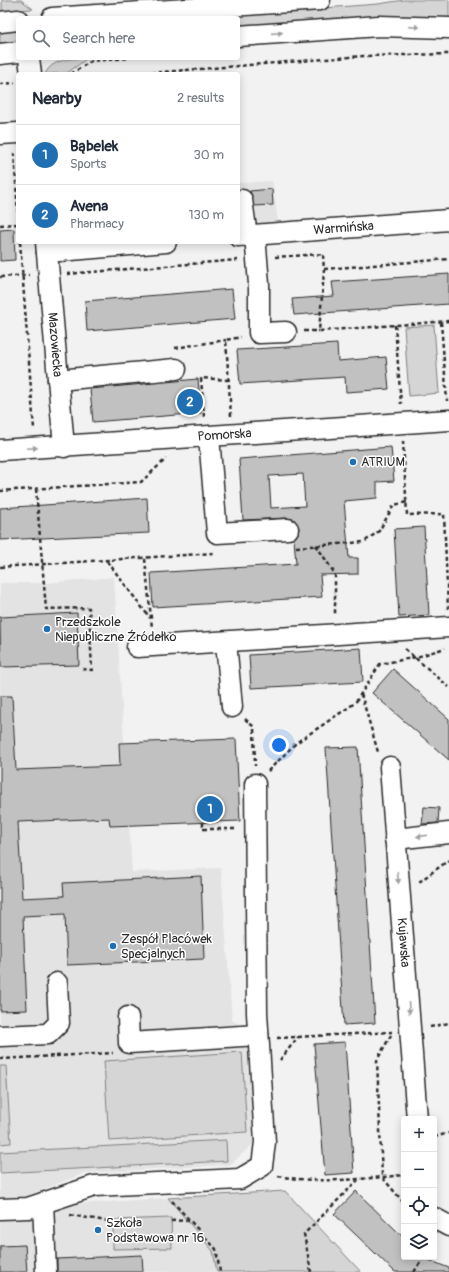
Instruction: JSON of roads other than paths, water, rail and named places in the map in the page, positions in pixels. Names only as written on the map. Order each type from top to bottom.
[{"type":"street","points":[[82,16],[320,0]]},
{"type":"street","points":[[0,22],[16,20]]},
{"type":"street","points":[[240,36],[379,26],[449,28]]},
{"type":"street","points":[[0,54],[16,52]]},
{"type":"street","points":[[30,60],[32,72]]},
{"type":"street","points":[[242,200],[246,236],[257,259],[260,333],[286,332]]},
{"type":"street","name":"Warmińska","points":[[246,236],[449,220]]},
{"type":"street","points":[[46,247],[108,244]]},
{"type":"street","name":"Mazowiecka","points":[[46,247],[56,278],[58,380],[64,447]]},
{"type":"street","points":[[58,380],[176,369]]},
{"type":"street","name":"Pomorska","points":[[0,450],[64,447],[206,429],[448,412]]},
{"type":"street","points":[[206,429],[217,533],[288,529]]},
{"type":"street","points":[[145,647],[449,627]]},
{"type":"street","points":[[226,642],[232,707]]},
{"type":"street","name":"Kujawska","points":[[385,761],[395,839],[417,1116]]},
{"type":"street","points":[[0,1209],[42,1207],[94,1186],[161,1184],[240,1179],[262,1166],[264,1142],[259,1037],[255,784]]},
{"type":"street","points":[[395,839],[449,833]]},
{"type":"street","points":[[0,1036],[48,1034],[59,1023],[57,983]]},
{"type":"street","points":[[128,1017],[129,1043],[259,1037]]},
{"type":"street","points":[[42,1207],[46,1272]]},
{"type":"street","points":[[437,1220],[449,1226]]},
{"type":"place","name":"Avena","points":[[190,402]]},
{"type":"place","name":"ATRIUM","points":[[353,462]]},
{"type":"place","name":"Przedszkole Niepubliczne Źródełko","points":[[47,629]]},
{"type":"place","name":"Bąbelek","points":[[210,809]]},
{"type":"place","name":"Zespół Placówek Specjalnych","points":[[113,946]]},
{"type":"place","name":"Szkoła Podstawowa nr 16","points":[[98,1230]]}]
